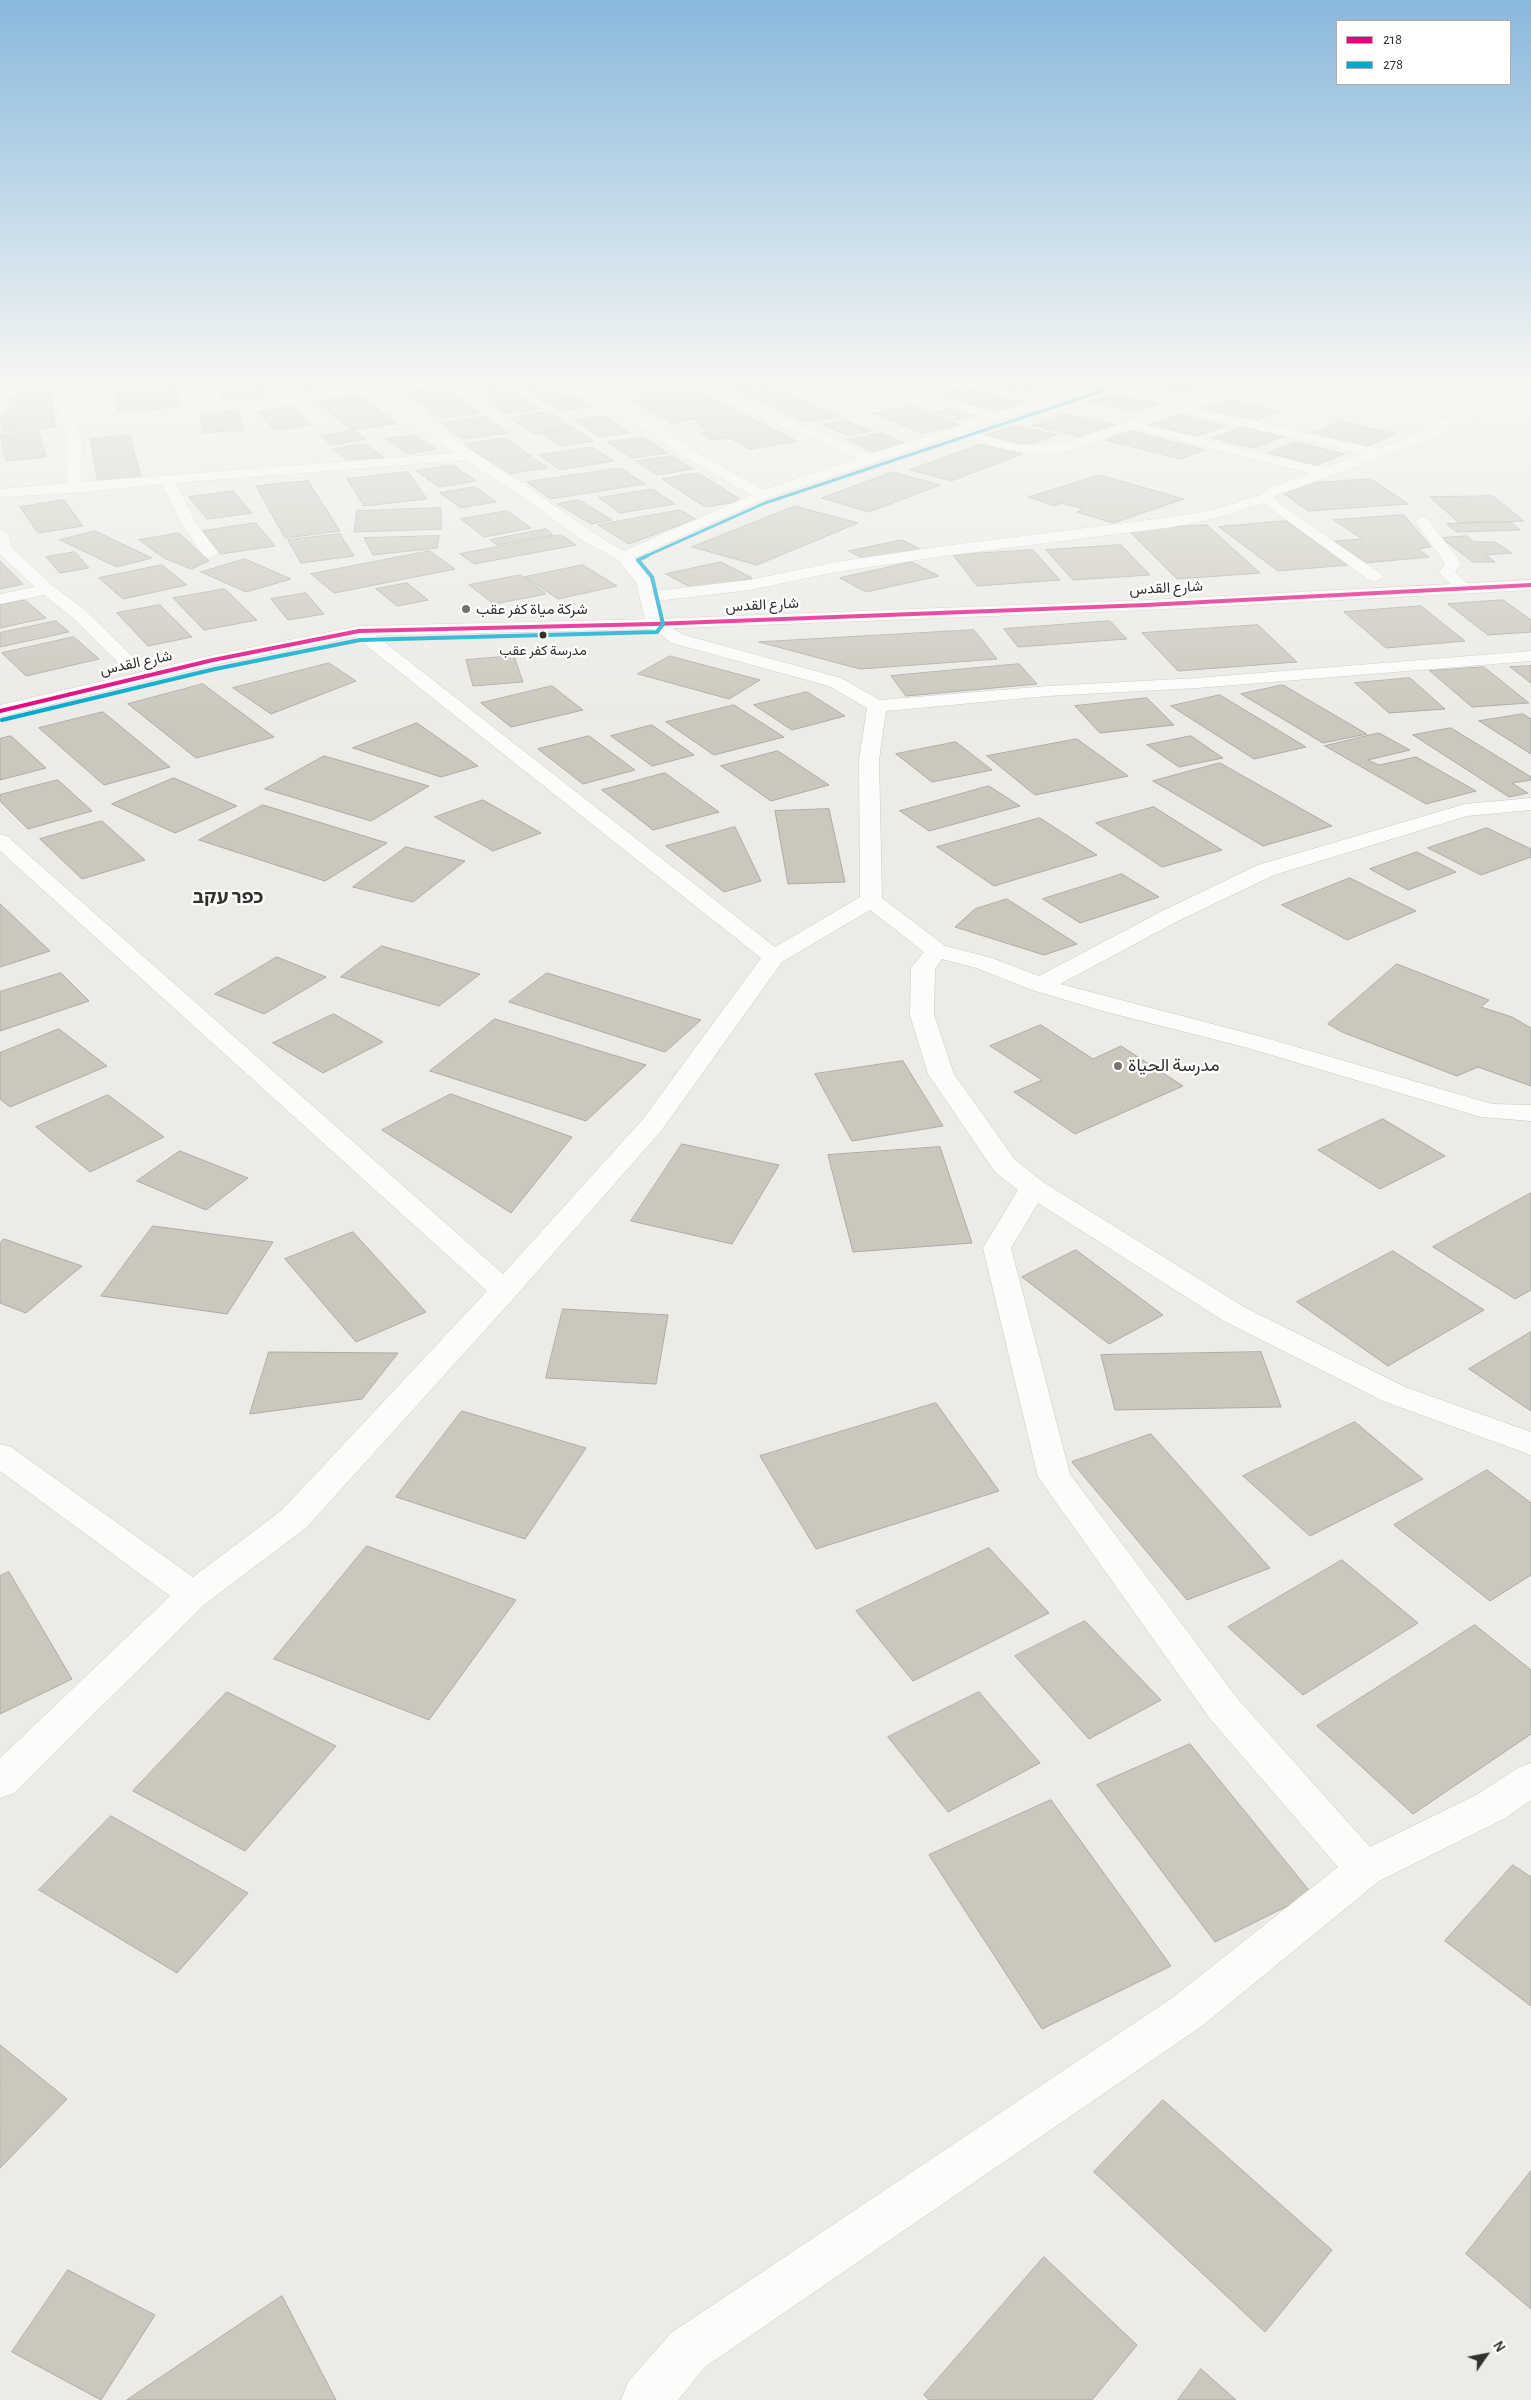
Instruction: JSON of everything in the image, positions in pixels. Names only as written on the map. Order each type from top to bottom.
[{"type":"street","points":[[174,494],[188,523],[210,553]]},
{"type":"street","points":[[528,494],[585,536],[624,557],[644,581],[651,611],[678,638],[836,682],[877,706],[1048,691],[1197,683],[1531,656]]},
{"type":"street","points":[[624,557],[765,494]]},
{"type":"street","points":[[651,611],[749,585],[836,567],[944,551],[1172,522],[1216,514],[1267,497],[1269,494]]},
{"type":"street","points":[[1267,497],[1272,505],[1382,576],[1345,578]]},
{"type":"street","points":[[1422,521],[1453,563],[1448,573]]},
{"type":"street","points":[[0,534],[5,550],[46,589],[79,614],[130,664]]},
{"type":"street","points":[[1494,571],[1531,569]]},
{"type":"street","name":"شارع القدس","points":[[1430,574],[1448,573],[1465,580]]},
{"type":"street","name":"شارع القدس","points":[[974,596],[1157,589],[1315,580]]},
{"type":"street","name":"شارع القدس","points":[[0,696],[130,664],[357,621],[651,611],[1146,605],[1465,580],[1531,585]]},
{"type":"street","points":[[0,599],[46,589]]},
{"type":"street","name":"شارع القدس","points":[[0,711],[213,660],[359,632],[651,611],[877,599]]},
{"type":"street","points":[[359,632],[774,957]]},
{"type":"street","points":[[872,900],[869,760],[877,706]]},
{"type":"street","points":[[1040,985],[1170,916],[1266,870],[1465,810],[1531,804]]},
{"type":"street","points":[[0,840],[504,1291]]},
{"type":"street","points":[[0,1782],[193,1595],[294,1519],[504,1291],[652,1125],[774,957],[872,900]]},
{"type":"street","points":[[872,900],[937,951],[984,963],[1040,985],[1111,1006],[1257,1043],[1490,1112],[1528,1117]]},
{"type":"street","points":[[937,951],[923,968],[922,1014],[941,1074],[1005,1166],[1033,1188],[1234,1314],[1394,1394],[1531,1444]]},
{"type":"street","points":[[1033,1188],[997,1248],[1054,1478],[1224,1709],[1365,1869]]},
{"type":"street","points":[[0,1455],[193,1595]]},
{"type":"street","points":[[646,2400],[688,2350],[1187,2012],[1365,1869],[1490,1807],[1531,1779]]},
{"type":"building","points":[[211,494],[236,494],[252,513],[207,519],[189,497]]},
{"type":"building","points":[[260,494],[316,494],[340,531],[285,538]]},
{"type":"building","points":[[356,494],[423,494],[427,499],[364,506]]},
{"type":"building","points":[[441,494],[485,494],[496,502],[461,508]]},
{"type":"building","points":[[543,494],[582,494],[550,499]]},
{"type":"building","points":[[623,494],[660,494],[675,504],[620,513],[599,498]]},
{"type":"building","points":[[685,494],[732,494],[743,501],[705,507]]},
{"type":"building","points":[[833,494],[916,494],[869,512],[822,498]]},
{"type":"building","points":[[1039,494],[1166,494],[1184,499],[1113,523],[1077,512],[1083,509],[1062,503],[1055,506],[1029,497]]},
{"type":"building","points":[[1284,494],[1393,494],[1408,504],[1308,511]]},
{"type":"building","points":[[1493,496],[1524,521],[1459,523],[1430,497]]},
{"type":"building","points":[[64,500],[83,526],[38,533],[20,507]]},
{"type":"building","points":[[579,500],[612,520],[591,524],[558,504]]},
{"type":"building","points":[[795,506],[858,523],[757,565],[692,547]]},
{"type":"building","points":[[441,508],[441,529],[354,532],[357,511]]},
{"type":"building","points":[[680,510],[696,519],[629,544],[598,525]]},
{"type":"building","points":[[507,511],[531,528],[484,537],[461,519]]},
{"type":"building","points":[[1404,515],[1431,547],[1418,549],[1429,557],[1365,563],[1335,541],[1362,539],[1334,520]]},
{"type":"building","points":[[1286,521],[1348,565],[1278,571],[1219,527]]},
{"type":"building","points":[[1511,522],[1520,530],[1456,532],[1447,524]]},
{"type":"building","points":[[256,523],[275,546],[221,554],[203,531]]},
{"type":"building","points":[[1207,525],[1260,573],[1177,579],[1128,530]]},
{"type":"building","points":[[546,529],[553,535],[497,545],[490,540]]},
{"type":"building","points":[[95,531],[152,558],[117,567],[60,540]]},
{"type":"building","points":[[179,533],[209,561],[191,569],[164,558],[139,540]]},
{"type":"building","points":[[340,534],[354,556],[301,563],[288,540]]},
{"type":"building","points":[[561,535],[576,545],[474,564],[460,554]]},
{"type":"building","points":[[439,536],[437,548],[373,555],[364,538]]},
{"type":"building","points":[[1467,536],[1474,542],[1495,542],[1512,553],[1486,555],[1495,562],[1473,562],[1441,538]]},
{"type":"building","points":[[902,540],[924,551],[870,562],[849,551]]},
{"type":"building","points":[[1121,545],[1150,575],[1073,580],[1046,550]]},
{"type":"building","points":[[1033,550],[1060,580],[977,586],[953,555]]},
{"type":"building","points":[[430,551],[455,569],[334,593],[311,574]]},
{"type":"building","points":[[75,552],[89,568],[60,573],[46,557]]},
{"type":"building","points":[[245,559],[291,579],[246,592],[201,572]]},
{"type":"building","points":[[0,561],[23,584],[0,589]]},
{"type":"building","points":[[721,562],[752,578],[697,591],[666,574]]},
{"type":"building","points":[[912,562],[939,576],[866,592],[840,578]]},
{"type":"building","points":[[162,565],[187,585],[123,599],[99,578]]},
{"type":"building","points":[[583,565],[617,586],[558,599],[525,577]]},
{"type":"building","points":[[521,575],[546,594],[494,604],[469,585]]},
{"type":"building","points":[[407,583],[428,600],[397,606],[376,589]]},
{"type":"building","points":[[225,589],[257,620],[204,630],[173,598]]},
{"type":"building","points":[[306,593],[324,614],[288,620],[271,599]]},
{"type":"building","points":[[25,600],[46,618],[0,628],[0,605]]},
{"type":"building","points":[[1503,600],[1531,620],[1531,632],[1488,635],[1448,604]]},
{"type":"building","points":[[160,605],[192,637],[148,646],[117,613]]},
{"type":"building","points":[[1421,606],[1465,641],[1386,648],[1344,612]]},
{"type":"building","points":[[56,621],[69,632],[0,647],[0,633]]},
{"type":"building","points":[[1110,621],[1127,639],[1018,647],[1004,629]]},
{"type":"building","points":[[1258,625],[1297,662],[1178,671],[1142,633]]},
{"type":"building","points":[[974,630],[997,659],[860,669],[759,642]]},
{"type":"building","points":[[74,637],[99,659],[26,676],[2,653]]},
{"type":"building","points":[[514,656],[523,682],[473,686],[466,660]]},
{"type":"building","points":[[670,656],[760,680],[729,699],[638,674]]},
{"type":"building","points":[[329,663],[356,681],[271,714],[233,688]]},
{"type":"building","points":[[1019,664],[1037,684],[906,696],[891,676]]},
{"type":"building","points":[[1531,666],[1531,683],[1510,667]]},
{"type":"building","points":[[1484,667],[1529,703],[1472,707],[1430,671]]},
{"type":"building","points":[[1410,678],[1445,709],[1389,713],[1355,683]]},
{"type":"building","points":[[203,684],[274,737],[196,758],[128,704]]},
{"type":"building","points":[[1283,685],[1367,734],[1323,743],[1241,694]]},
{"type":"building","points":[[552,686],[583,710],[511,727],[481,703]]},
{"type":"building","points":[[807,692],[845,716],[792,730],[754,705]]},
{"type":"building","points":[[1220,695],[1306,747],[1254,759],[1171,706]]},
{"type":"building","points":[[1147,698],[1174,725],[1100,733],[1075,706]]},
{"type":"building","points":[[734,705],[784,737],[714,755],[666,722]]},
{"type":"building","points":[[103,712],[170,767],[104,785],[39,728]]},
{"type":"building","points":[[1523,714],[1531,719],[1531,754],[1479,721]]},
{"type":"building","points":[[417,723],[478,766],[441,777],[353,748]]},
{"type":"building","points":[[652,725],[694,755],[652,766],[611,736]]},
{"type":"building","points":[[1451,728],[1531,777],[1531,780],[1512,783],[1528,793],[1509,797],[1413,735]]},
{"type":"building","points":[[1379,733],[1410,750],[1368,760],[1379,765],[1416,757],[1476,791],[1426,804],[1325,746]]},
{"type":"building","points":[[11,736],[46,768],[0,780],[0,739]]},
{"type":"building","points":[[589,736],[635,770],[583,784],[538,749]]},
{"type":"building","points":[[1191,736],[1223,758],[1179,767],[1147,745]]},
{"type":"building","points":[[1077,739],[1128,776],[1035,795],[987,756]]},
{"type":"building","points":[[956,742],[992,770],[932,782],[896,754]]},
{"type":"building","points":[[778,751],[829,785],[771,801],[721,766]]},
{"type":"building","points":[[324,756],[429,786],[371,821],[265,789]]},
{"type":"building","points":[[1220,763],[1332,826],[1263,846],[1153,781]]},
{"type":"building","points":[[665,773],[719,812],[653,830],[602,790]]},
{"type":"building","points":[[174,778],[237,806],[175,833],[112,804]]},
{"type":"building","points":[[58,780],[92,811],[28,829],[0,801],[0,795]]},
{"type":"building","points":[[989,786],[1020,806],[929,831],[900,811]]},
{"type":"building","points":[[483,800],[541,833],[493,851],[435,817]]},
{"type":"building","points":[[263,805],[387,843],[325,881],[199,840]]},
{"type":"building","points":[[1154,807],[1222,850],[1162,867],[1096,823]]},
{"type":"building","points":[[829,809],[845,882],[788,884],[775,811]]},
{"type":"building","points":[[1040,818],[1097,855],[994,886],[937,847]]},
{"type":"building","points":[[102,821],[145,860],[82,879],[40,839]]},
{"type":"building","points":[[735,827],[761,881],[724,892],[666,846]]},
{"type":"building","points":[[1487,828],[1531,849],[1531,857],[1481,875],[1428,848]]},
{"type":"building","points":[[406,847],[465,861],[413,902],[353,887]]},
{"type":"building","points":[[1417,852],[1456,872],[1408,890],[1370,869]]},
{"type":"building","points":[[1122,874],[1159,897],[1080,923],[1043,899]]},
{"type":"building","points":[[1350,878],[1416,911],[1347,940],[1282,905]]},
{"type":"building","points":[[1007,899],[1077,944],[1044,955],[955,927],[975,909]]},
{"type":"building","points":[[0,904],[50,951],[0,967]]},
{"type":"building","points":[[382,946],[480,974],[439,1006],[341,977]]},
{"type":"building","points":[[277,957],[326,977],[264,1014],[215,994]]},
{"type":"building","points":[[1397,964],[1489,1000],[1481,1007],[1512,1017],[1531,1028],[1531,1086],[1478,1067],[1457,1076],[1342,1032],[1328,1024]]},
{"type":"building","points":[[61,973],[89,1001],[0,1031],[0,992]]},
{"type":"building","points":[[547,973],[701,1020],[665,1052],[509,1002]]},
{"type":"building","points":[[334,1014],[383,1042],[323,1073],[273,1043]]},
{"type":"building","points":[[495,1019],[646,1065],[586,1121],[430,1071]]},
{"type":"building","points":[[1041,1025],[1093,1059],[1121,1046],[1183,1086],[1075,1134],[1014,1092],[1042,1080],[990,1046]]},
{"type":"building","points":[[59,1029],[107,1066],[10,1107],[0,1099],[0,1053]]},
{"type":"building","points":[[903,1061],[943,1126],[852,1141],[815,1074]]},
{"type":"building","points":[[451,1094],[572,1137],[511,1213],[382,1130]]},
{"type":"building","points":[[108,1095],[164,1137],[90,1172],[36,1127]]},
{"type":"building","points":[[1383,1119],[1445,1156],[1380,1189],[1318,1150]]},
{"type":"building","points":[[682,1144],[779,1165],[732,1244],[631,1221]]},
{"type":"building","points":[[940,1147],[972,1243],[853,1252],[828,1155]]},
{"type":"building","points":[[180,1151],[248,1178],[206,1210],[137,1181]]},
{"type":"building","points":[[1531,1193],[1531,1290],[1515,1299],[1433,1247]]},
{"type":"building","points":[[153,1226],[273,1242],[227,1314],[101,1296]]},
{"type":"building","points":[[353,1232],[426,1312],[356,1342],[285,1259]]},
{"type":"building","points":[[4,1239],[82,1266],[26,1313],[0,1303],[0,1243]]},
{"type":"building","points":[[1076,1250],[1163,1315],[1109,1344],[1022,1277]]},
{"type":"building","points":[[1393,1251],[1484,1310],[1388,1366],[1297,1302]]},
{"type":"building","points":[[563,1309],[668,1315],[656,1384],[546,1378]]},
{"type":"building","points":[[1531,1332],[1531,1411],[1469,1369]]},
{"type":"building","points":[[269,1352],[398,1353],[362,1399],[250,1414]]},
{"type":"building","points":[[1261,1352],[1281,1407],[1115,1410],[1101,1355]]},
{"type":"building","points":[[936,1403],[999,1491],[816,1549],[760,1456]]},
{"type":"building","points":[[462,1411],[586,1448],[525,1539],[396,1497]]},
{"type":"building","points":[[1355,1422],[1423,1479],[1310,1536],[1243,1476]]},
{"type":"building","points":[[1151,1434],[1270,1568],[1187,1600],[1072,1462]]},
{"type":"building","points":[[1487,1470],[1531,1503],[1531,1575],[1490,1601],[1394,1525]]},
{"type":"building","points":[[367,1546],[516,1600],[429,1720],[274,1659]]},
{"type":"building","points":[[989,1548],[1049,1613],[913,1681],[856,1611]]},
{"type":"building","points":[[1342,1560],[1418,1623],[1303,1695],[1228,1627]]},
{"type":"building","points":[[9,1572],[72,1679],[0,1714],[0,1576]]},
{"type":"building","points":[[1085,1621],[1161,1700],[1089,1739],[1015,1656]]},
{"type":"building","points":[[1475,1625],[1531,1670],[1531,1734],[1413,1814],[1317,1726]]},
{"type":"building","points":[[227,1692],[336,1746],[245,1851],[133,1791]]},
{"type":"building","points":[[979,1692],[1040,1763],[948,1812],[888,1737]]},
{"type":"building","points":[[1190,1744],[1312,1894],[1215,1942],[1097,1785]]},
{"type":"building","points":[[1051,1800],[1171,1966],[1042,2029],[929,1855]]},
{"type":"building","points":[[111,1816],[248,1893],[177,1973],[39,1890]]},
{"type":"building","points":[[1513,1865],[1531,1877],[1531,2006],[1445,1941]]},
{"type":"building","points":[[0,2045],[67,2099],[0,2168]]},
{"type":"building","points":[[1163,2100],[1332,2250],[1265,2332],[1094,2172]]},
{"type":"building","points":[[1531,2171],[1531,2309],[1466,2254]]},
{"type":"building","points":[[1044,2257],[1137,2345],[1092,2400],[929,2400],[924,2395]]},
{"type":"building","points":[[68,2270],[155,2315],[101,2400],[12,2352]]},
{"type":"building","points":[[282,2296],[336,2400],[127,2400]]},
{"type":"building","points":[[1201,2369],[1236,2400],[1178,2400]]},
{"type":"transit line","name":"278","points":[[2,720],[215,669],[360,640],[657,632],[663,624],[652,577],[638,560],[765,503],[792,494]]},
{"type":"transit line","name":"218","points":[[0,711],[213,660],[359,631],[654,624],[1146,605],[1531,585]]},
{"type":"place","name":"شركة مياة كفر عقب","points":[[466,609]]},
{"type":"place","name":"مدرسة كفر عقب","points":[[543,635]]},
{"type":"place","name":"مدرسة الحياة","points":[[1118,1066]]},
{"type":"district","name":"כפר עקב","points":[[228,897]]}]
